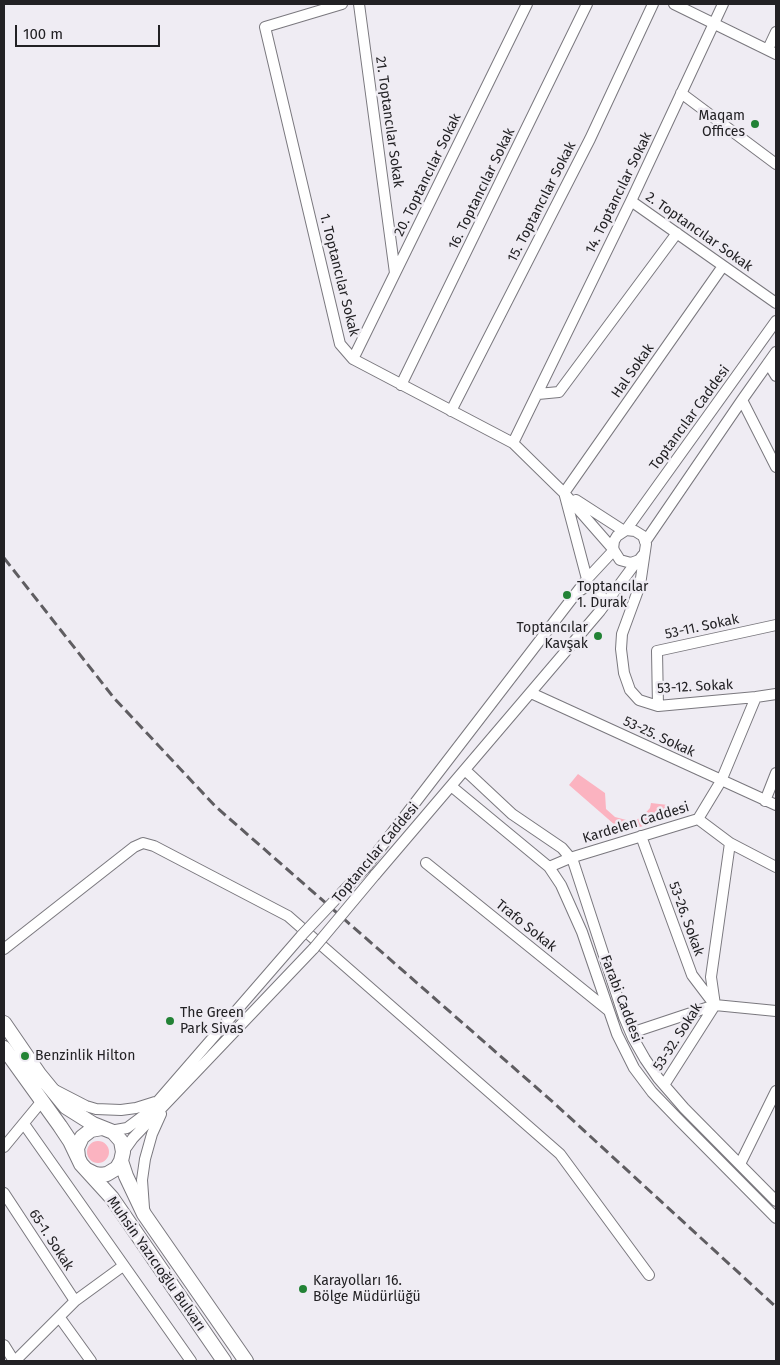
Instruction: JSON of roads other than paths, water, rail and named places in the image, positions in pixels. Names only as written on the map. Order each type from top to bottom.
[{"type":"main road","name":"Muhsin Yazıcıoğlu Bulvarı","points":[[4,1023],[66,1107],[106,1129],[121,1140],[126,1176],[144,1214],[246,1361]]},
{"type":"main road","name":"Muhsin Yazıcıoğlu Bulvarı","points":[[4,1048],[70,1141],[81,1164],[112,1198],[224,1361]]},
{"type":"main road","points":[[106,1129],[91,1130],[82,1137],[77,1148],[81,1164],[95,1174],[107,1174],[117,1168],[122,1156]]},
{"type":"street","name":"1. Toptancılar Sokak","points":[[342,4],[265,27],[340,344],[353,359],[513,443],[564,493],[614,549]]},
{"type":"street","name":"21. Toptancılar Sokak","points":[[359,4],[395,274]]},
{"type":"street","name":"20. Toptancılar Sokak","points":[[353,359],[527,4]]},
{"type":"street","name":"16. Toptancılar Sokak","points":[[401,385],[587,4]]},
{"type":"street","name":"15. Toptancılar Sokak","points":[[451,411],[590,139],[652,4]]},
{"type":"street","points":[[674,4],[772,52],[776,32]]},
{"type":"street","name":"14. Toptancılar Sokak","points":[[513,443],[631,201],[723,4]]},
{"type":"street","points":[[681,93],[776,164]]},
{"type":"street","name":"2. Toptancılar Sokak","points":[[631,201],[776,303]]},
{"type":"street","points":[[538,394],[559,392],[677,233]]},
{"type":"street","name":"Hal Sokak","points":[[564,493],[723,266]]},
{"type":"street","name":"Toptancılar Caddesi","points":[[625,531],[776,321]]},
{"type":"street","points":[[646,542],[638,532],[625,531],[615,539],[614,549],[618,558],[628,563],[640,558],[646,550],[646,542],[742,400],[772,363],[776,352]]},
{"type":"street","points":[[772,363],[776,376]]},
{"type":"street","points":[[742,400],[776,468]]},
{"type":"street","name":"1. Toptancılar Sokak","points":[[564,493],[625,531]]},
{"type":"street","points":[[564,493],[587,579]]},
{"type":"street","name":"Toptancılar Caddesi","points":[[122,1156],[133,1138],[162,1102],[302,935],[365,868],[579,592],[587,579],[614,549]]},
{"type":"street","name":"Toptancılar Caddesi","points":[[106,1129],[127,1128],[162,1102],[314,948],[600,611],[640,558]]},
{"type":"street","name":"53-12. Sokak","points":[[640,558],[640,585],[622,634],[621,649],[624,674],[630,690],[639,700],[658,706],[756,697]]},
{"type":"street","points":[[579,592],[588,585],[600,589],[603,601],[600,611]]},
{"type":"street","name":"53-11. Sokak","points":[[658,706],[657,651],[776,625]]},
{"type":"street","name":"53-25. Sokak","points":[[531,693],[776,806]]},
{"type":"street","points":[[756,697],[776,694]]},
{"type":"street","name":"Kardelen Caddesi","points":[[549,867],[570,858],[698,819],[721,781],[756,697]]},
{"type":"street","name":"Farabi Caddesi","points":[[464,770],[512,814],[562,848],[570,858],[631,1033],[646,1059],[664,1085],[684,1108],[776,1201]]},
{"type":"street","points":[[765,801],[776,773]]},
{"type":"street","name":"Farabi Caddesi","points":[[451,786],[549,867],[582,932],[617,1034],[634,1068],[652,1092],[776,1218]]},
{"type":"street","points":[[698,819],[730,842],[776,867]]},
{"type":"street","name":"53-26. Sokak","points":[[641,836],[692,975],[715,1005]]},
{"type":"street","name":"53-32. Sokak","points":[[664,1085],[715,1005],[711,977],[730,842]]},
{"type":"street","points":[[4,949],[134,847],[143,843],[154,846],[288,916],[560,1154],[649,1275]]},
{"type":"street","name":"Trafo Sokak","points":[[426,863],[609,1010]]},
{"type":"street","points":[[715,1005],[776,1011]]},
{"type":"street","name":"53-32. Sokak","points":[[631,1033],[715,1005]]},
{"type":"street","points":[[49,1086],[65,1096],[96,1109],[121,1110],[162,1102],[145,1159],[142,1180],[144,1214]]},
{"type":"street","points":[[740,1164],[776,1091]]},
{"type":"street","points":[[4,1147],[42,1101]]},
{"type":"street","points":[[24,1124],[191,1361]]},
{"type":"street","name":"65-1. Sokak","points":[[4,1193],[75,1302]]},
{"type":"street","points":[[4,1345],[15,1361],[75,1302],[123,1266]]},
{"type":"street","points":[[60,1318],[91,1361]]},
{"type":"railway","points":[[4,558],[114,698],[215,806],[554,1103],[776,1307]]},
{"type":"place","name":"Maqam Offices","points":[[755,124]]},
{"type":"place","name":"Toptancılar 1. Durak","points":[[567,595]]},
{"type":"place","name":"Toptancılar Kavşak","points":[[598,636]]},
{"type":"place","name":"The Green Park Sivas","points":[[170,1021]]},
{"type":"place","name":"Benzinlik Hilton","points":[[25,1056]]},
{"type":"place","name":"Karayolları 16. Bölge Müdürlüğü","points":[[303,1289]]}]
